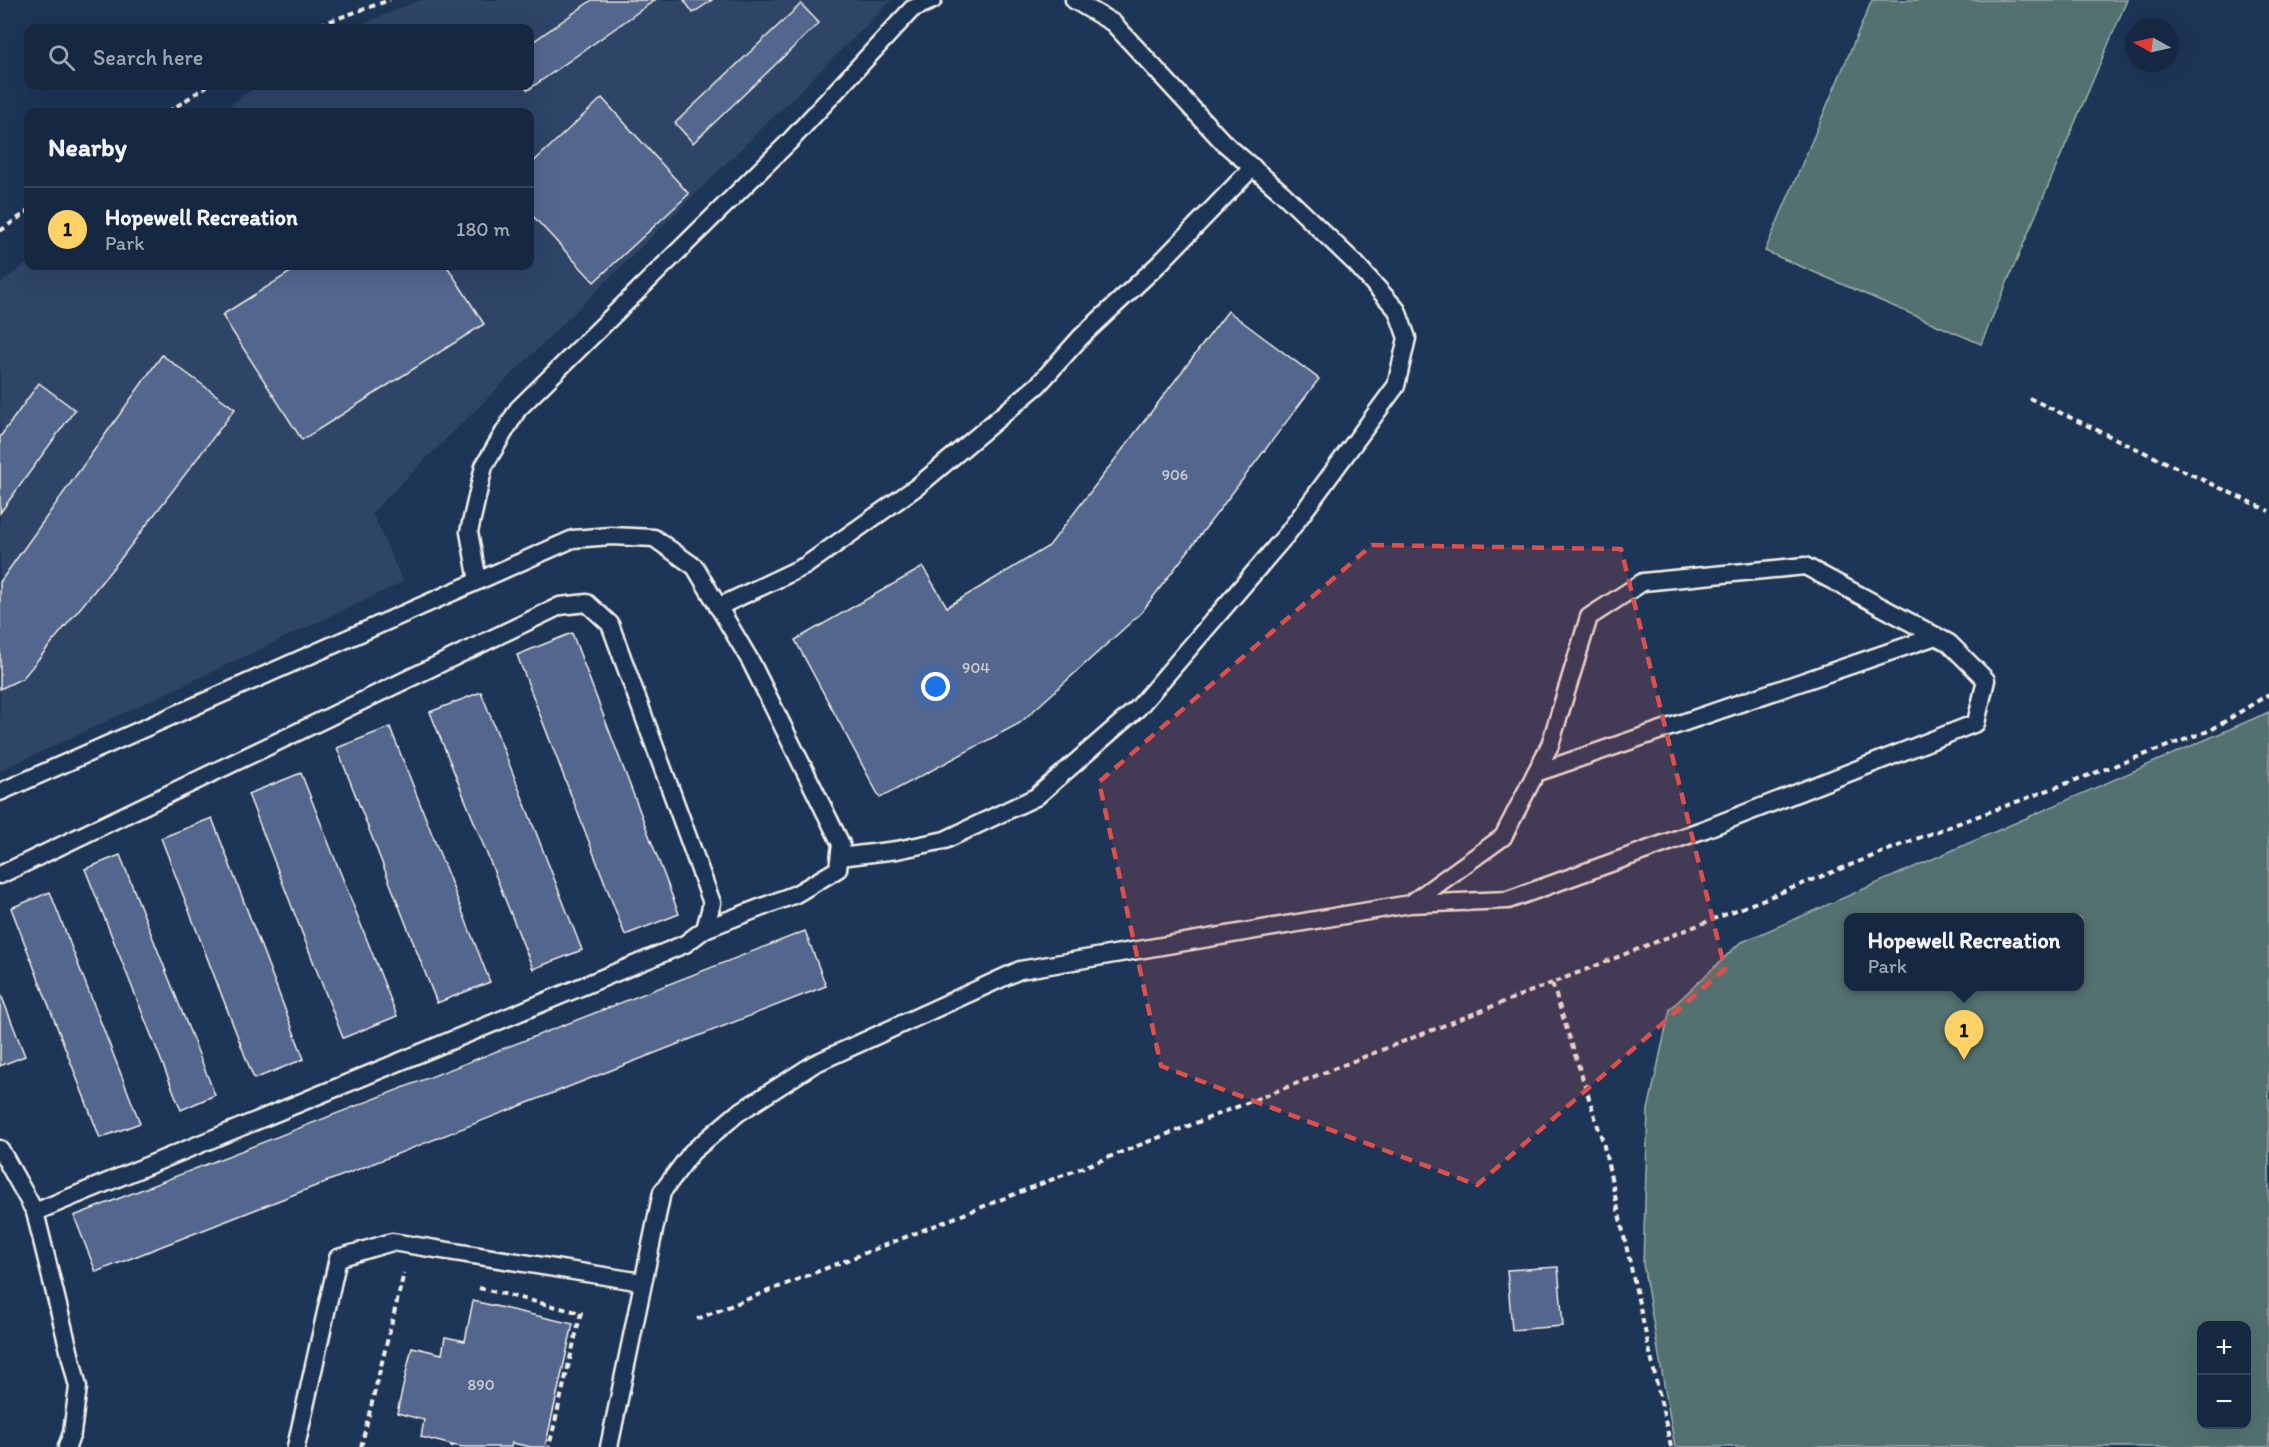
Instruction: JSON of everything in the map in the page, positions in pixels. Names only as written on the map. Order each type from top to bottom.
[{"type":"lane","points":[[478,581],[469,532],[484,466],[518,410],[789,142],[912,9],[933,0]]},
{"type":"lane","points":[[840,857],[897,850],[945,840],[1036,797],[1138,708],[1288,533],[1396,386],[1407,338],[1397,310],[1356,264],[1224,142],[1113,23],[1074,0]]},
{"type":"lane","points":[[718,607],[805,566],[918,486],[1038,385],[1081,337],[1160,263],[1253,167]]},
{"type":"lane","points":[[0,792],[573,539],[611,536],[654,538],[695,567],[751,663],[841,844],[838,870],[796,894],[705,930],[685,944],[35,1212]]},
{"type":"lane","points":[[609,1447],[642,1282],[663,1192],[692,1152],[738,1113],[814,1065],[1020,970],[1410,904],[1508,900],[1705,829],[1976,723],[1986,680],[1949,643],[1805,566],[1642,582],[1589,616],[1550,745],[1503,837],[1410,904]]},
{"type":"lane","points":[[0,874],[560,606],[587,603],[610,624],[712,903],[705,930]]},
{"type":"lane","points":[[1536,773],[1936,636]]},
{"type":"lane","points":[[0,1149],[35,1212],[78,1387],[72,1433],[66,1447]]},
{"type":"lane","points":[[296,1447],[338,1258],[392,1242],[642,1282]]},
{"type":"path","points":[[321,24],[390,0]]},
{"type":"path","points":[[174,108],[201,90]]},
{"type":"path","points":[[0,231],[24,214]]},
{"type":"path","points":[[2029,399],[2269,511]]},
{"type":"path","points":[[697,1319],[1916,839],[2211,730],[2269,694]]},
{"type":"path","points":[[1552,983],[1602,1142],[1671,1447]]},
{"type":"path","points":[[361,1447],[405,1270]]},
{"type":"path","points":[[471,1286],[582,1313],[549,1447]]},
{"type":"highlighted area","points":[[1372,545],[1621,549],[1725,969],[1477,1185],[1161,1066],[1099,782]]},
{"type":"shaded area","points":[[420,0],[892,0],[372,512],[403,582],[0,771],[0,284],[24,265],[24,270],[534,270],[534,108],[226,108],[251,90],[534,90],[534,24],[363,24]]},
{"type":"green space","points":[[1872,0],[2127,0],[1981,344],[1765,251]]},
{"type":"green space","points":[[2269,712],[2269,1447],[1675,1447],[1643,1264],[1648,1110],[1670,1009],[1740,943]]},
{"type":"building","points":[[592,0],[655,0],[534,86],[534,41]]},
{"type":"building","points":[[684,0],[712,0],[693,13]]},
{"type":"building","points":[[801,4],[819,23],[693,143],[675,123]]},
{"type":"building","points":[[602,98],[689,194],[594,282],[534,217],[534,161]]},
{"type":"building","points":[[294,270],[450,270],[484,324],[302,440],[222,315]]},
{"type":"building","points":[[1228,311],[1319,379],[1141,613],[1020,723],[880,798],[795,640],[923,567],[947,607],[1049,546]]},
{"type":"building","points":[[162,355],[235,409],[122,557],[23,678],[0,689],[0,582]]},
{"type":"building","points":[[39,383],[75,410],[0,513],[0,437]]},
{"type":"building","points":[[572,633],[679,914],[625,935],[517,655]]},
{"type":"building","points":[[481,692],[582,950],[533,969],[430,712]]},
{"type":"building","points":[[390,727],[490,982],[437,1003],[337,748]]},
{"type":"building","points":[[301,773],[397,1016],[343,1038],[248,794]]},
{"type":"building","points":[[212,818],[304,1059],[254,1079],[161,838]]},
{"type":"building","points":[[120,855],[215,1095],[181,1110],[85,869]]},
{"type":"building","points":[[50,892],[140,1123],[100,1138],[11,908]]},
{"type":"building","points":[[805,931],[826,986],[96,1272],[74,1216]]},
{"type":"building","points":[[0,992],[25,1056],[0,1066]]},
{"type":"building","points":[[1558,1267],[1563,1326],[1512,1330],[1507,1270]]},
{"type":"building","points":[[473,1301],[573,1324],[545,1447],[512,1443],[511,1447],[452,1445],[421,1437],[424,1420],[397,1413],[412,1347],[442,1354],[445,1337],[465,1341]]},
{"type":"place","name":"Hopewell Recreation","points":[[1964,1060]]}]
